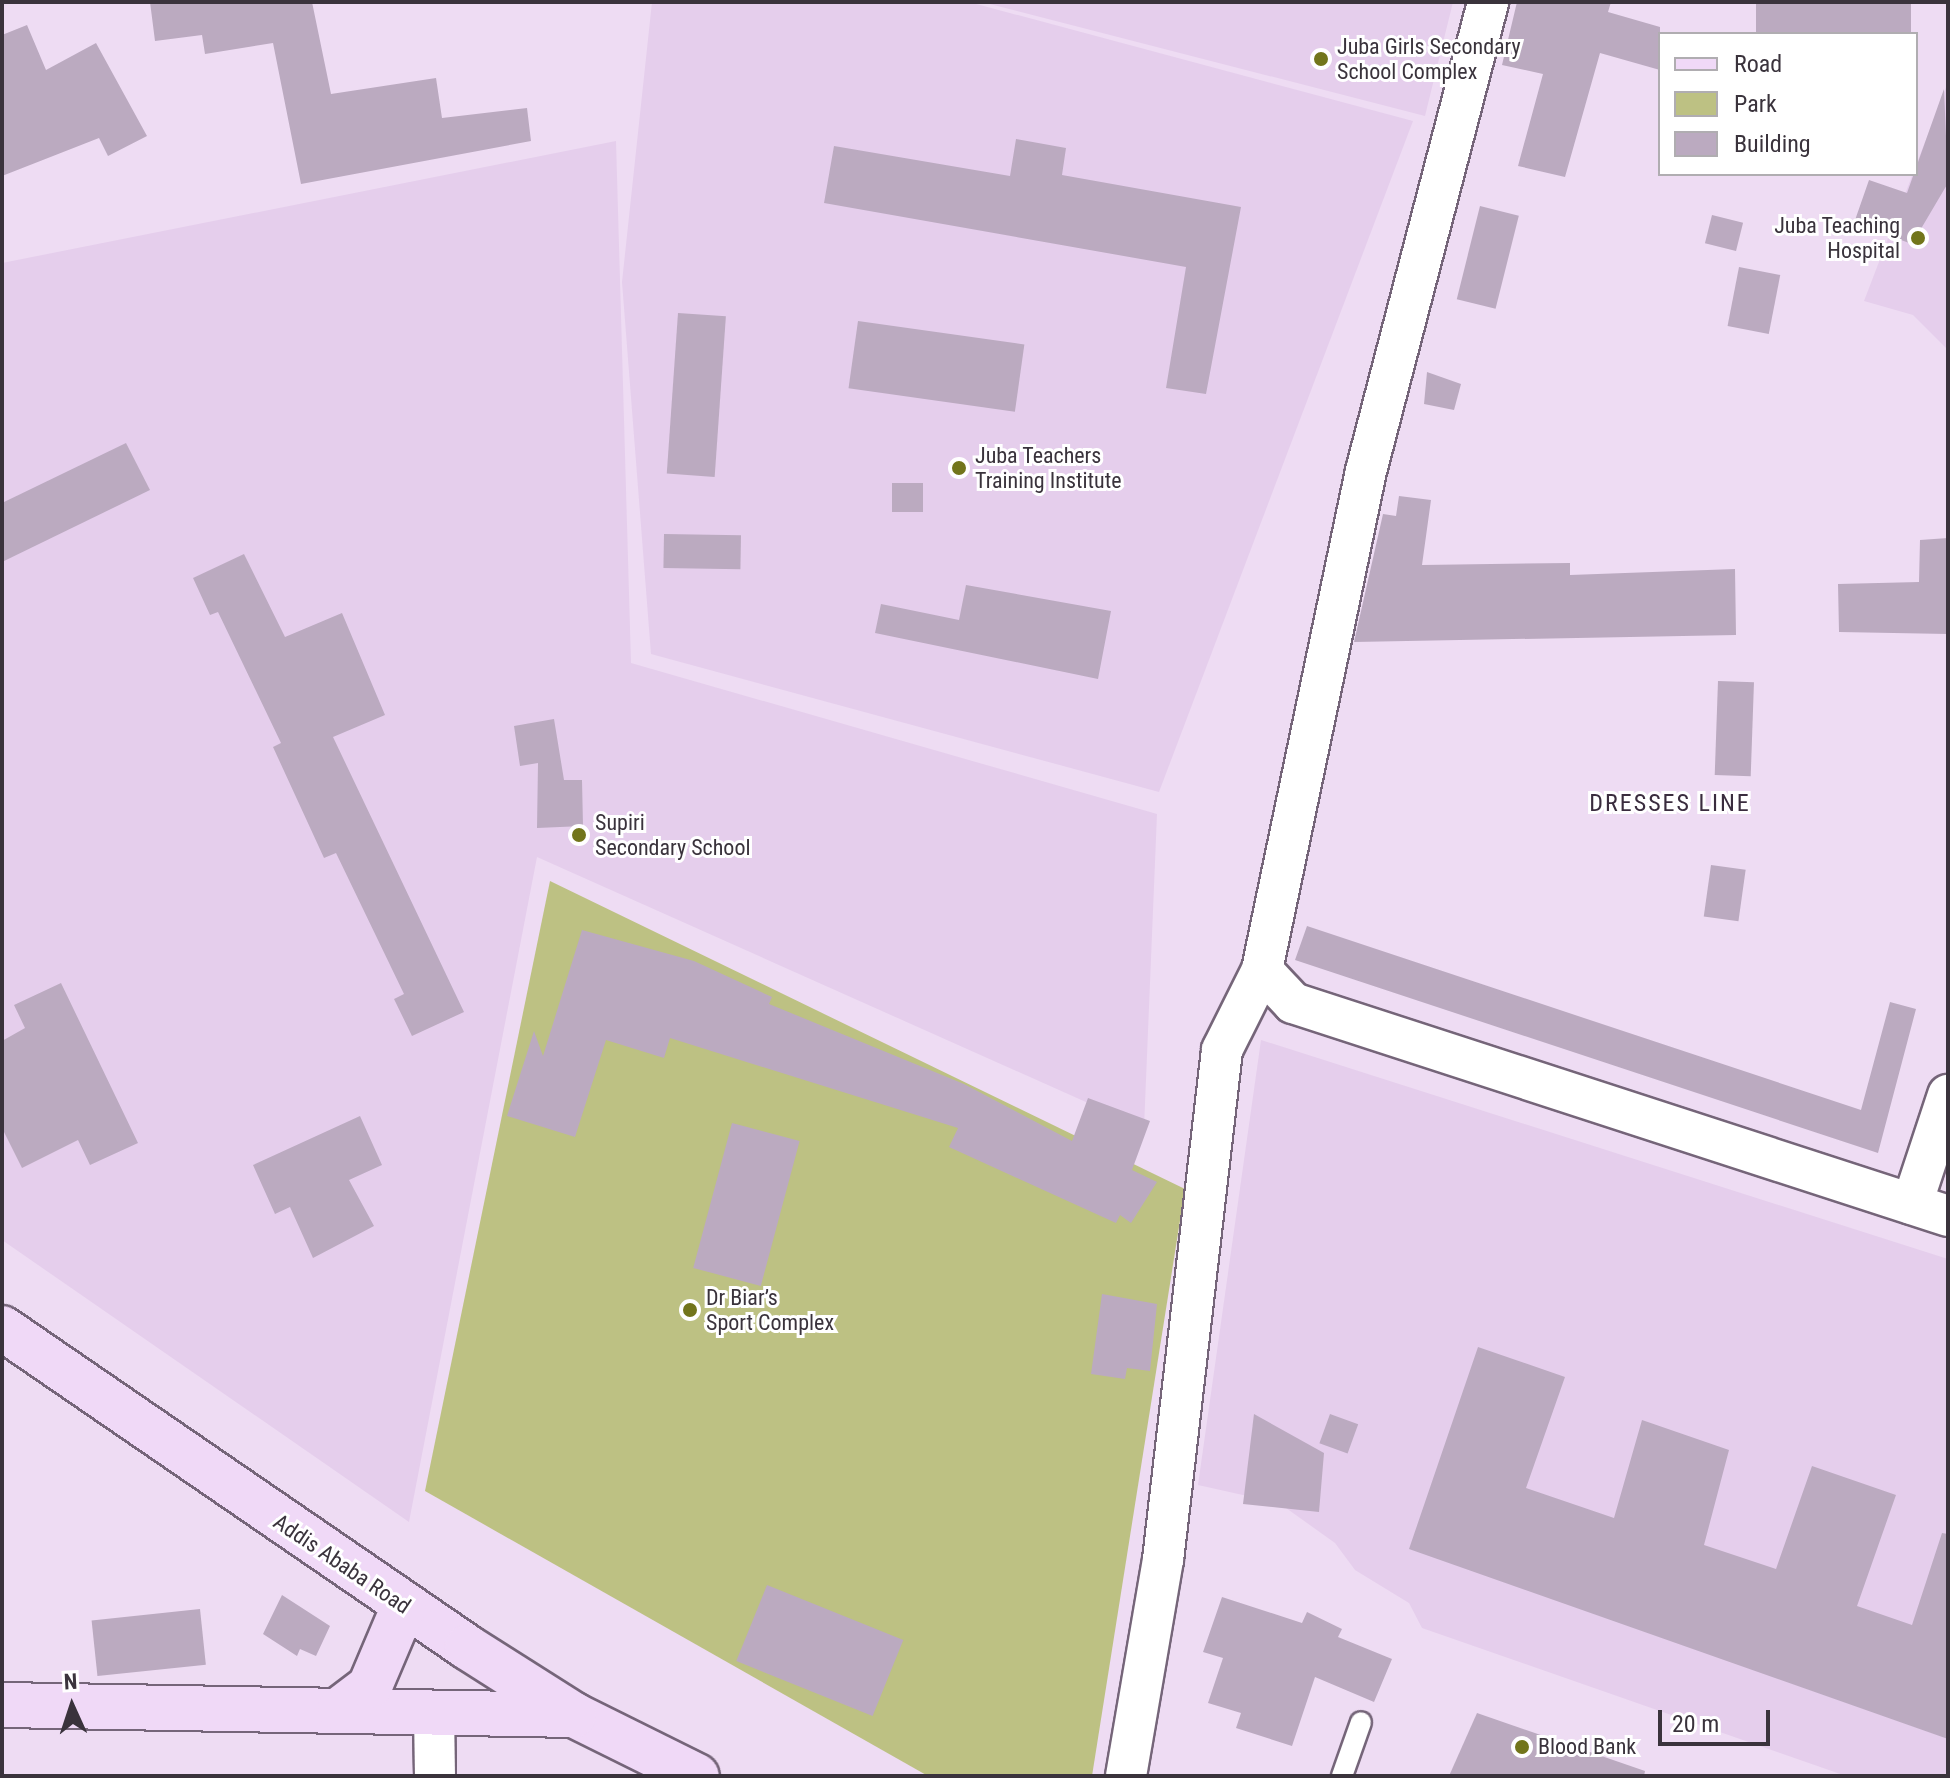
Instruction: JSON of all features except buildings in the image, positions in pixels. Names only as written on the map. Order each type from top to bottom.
[{"type":"main road","name":"Addis Ababa Road","points":[[3,1330],[404,1606],[574,1715],[697,1776]]},
{"type":"main road","points":[[340,1709],[370,1686],[404,1606]]},
{"type":"main road","points":[[2,1705],[574,1715]]},
{"type":"street","points":[[1126,1776],[1167,1530],[1222,1050],[1262,970],[1366,471],[1488,2]]},
{"type":"street","points":[[1262,970],[1293,1003],[1930,1210],[1948,1095]]},
{"type":"street","points":[[434,1713],[435,1776]]},
{"type":"lane","points":[[1342,1776],[1361,1722]]},
{"type":"shaded area","name":"Juba Teachers Training Institute","points":[[652,2],[969,2],[1413,121],[1159,792],[651,654],[622,282]]},
{"type":"shaded area","name":"Juba Girls Secondary School Complex","points":[[982,2],[1453,2],[1425,116]]},
{"type":"shaded area","name":"Juba Teaching Hospital","points":[[1948,82],[1948,350],[1913,315],[1864,301],[1912,176],[1918,176],[1918,160]]},
{"type":"shaded area","name":"Supiri Secondary School","points":[[616,141],[631,663],[1157,814],[1144,1128],[537,857],[409,1522],[2,1240],[2,263]]},
{"type":"shaded area","points":[[1261,1040],[1948,1259],[1948,1776],[1846,1776],[1422,1628],[1409,1603],[1355,1570],[1335,1543],[1279,1503],[1198,1485]]},
{"type":"green space","points":[[550,881],[1185,1189],[1092,1776],[928,1776],[425,1491]]},
{"type":"place","name":"Juba Girls Secondary School Complex","points":[[1321,59]]},
{"type":"place","name":"Juba Teaching Hospital","points":[[1918,238]]},
{"type":"place","name":"Juba Teachers Training Institute","points":[[959,468]]},
{"type":"place","name":"Supiri Secondary School","points":[[579,835]]},
{"type":"place","name":"Dr Biar’s Sport Complex","points":[[690,1310]]},
{"type":"place","name":"Blood Bank","points":[[1522,1747]]},
{"type":"district","name":"DRESSES LINE","points":[[1670,804]]}]
